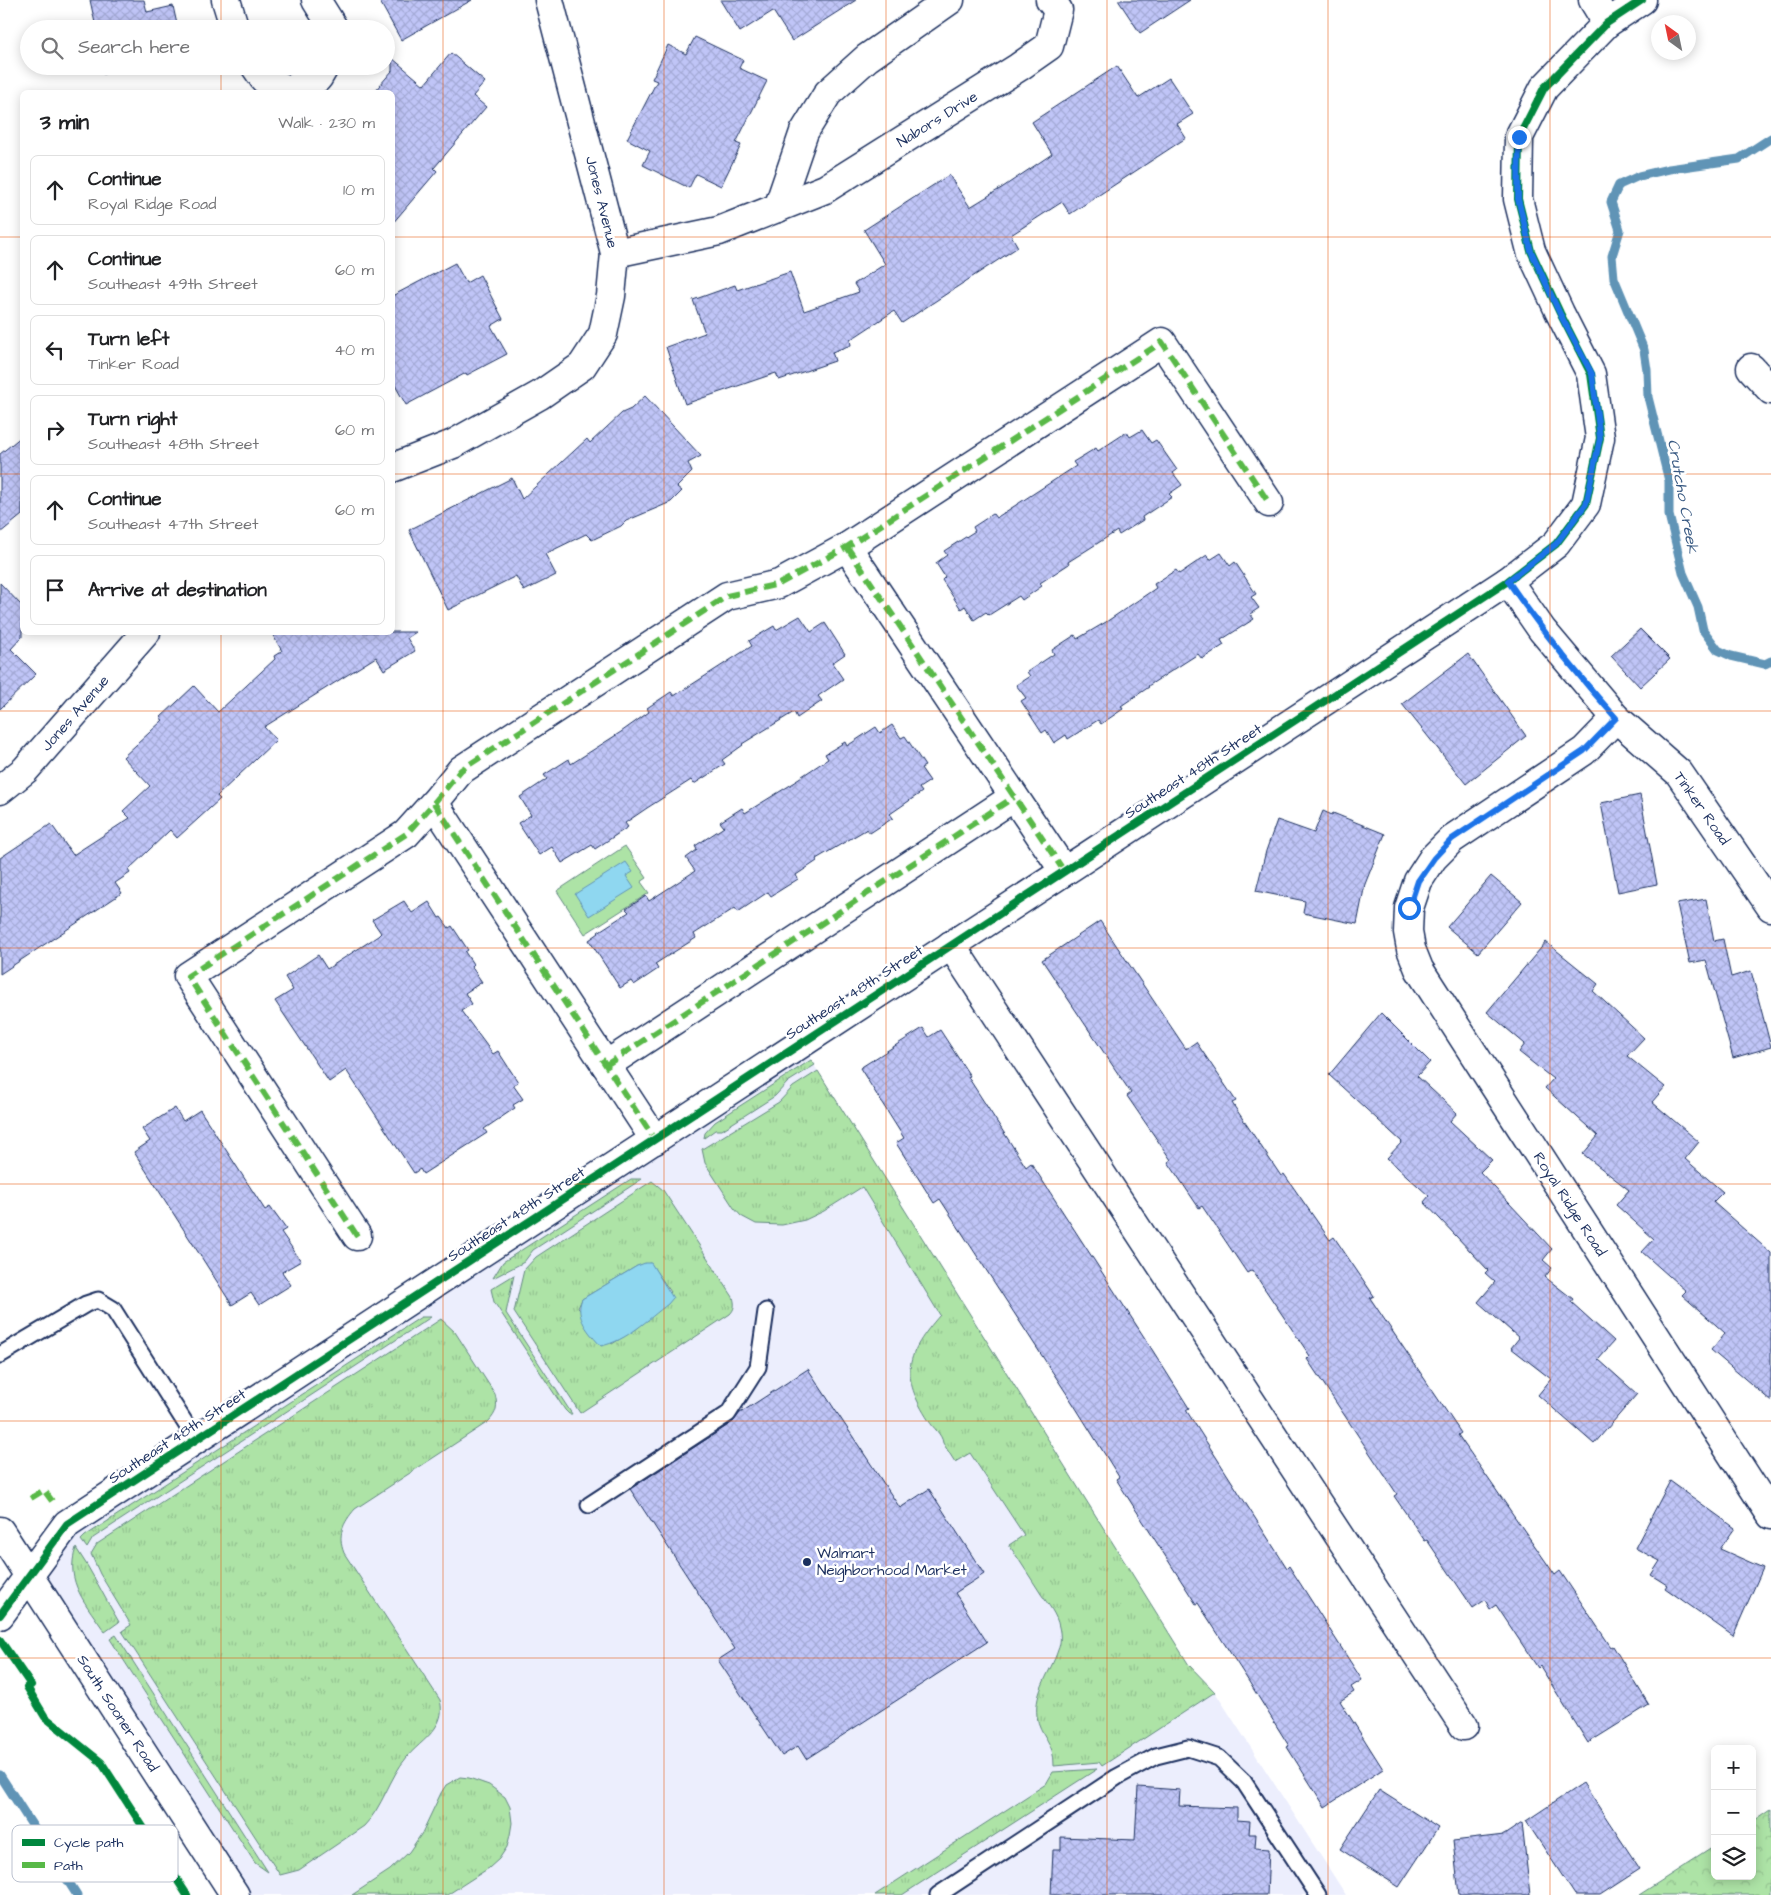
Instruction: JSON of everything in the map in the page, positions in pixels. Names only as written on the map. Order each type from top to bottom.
[{"type":"street","points":[[226,0],[232,20]]},
{"type":"street","points":[[316,0],[328,20]]},
{"type":"street","name":"Jones Avenue","points":[[395,467],[453,444],[540,395],[582,366],[603,334],[611,296],[616,253],[549,0]]},
{"type":"street","points":[[778,208],[804,132],[828,93],[868,58],[950,0]]},
{"type":"street","name":"Nabors Drive","points":[[616,253],[719,230],[825,189],[1019,68],[1049,46],[1058,10],[1050,0]]},
{"type":"street","points":[[1593,0],[1607,23],[1642,0]]},
{"type":"street","name":"Southeast 48th Street","points":[[0,1615],[67,1524],[1508,581],[1556,544],[1586,504],[1600,438],[1592,374],[1560,314],[1531,251],[1518,199],[1519,137],[1544,88],[1607,23]]},
{"type":"street","points":[[261,75],[264,79],[289,90],[318,78],[320,75]]},
{"type":"street","points":[[357,1236],[188,976],[406,834],[461,770],[727,596],[779,584],[847,547],[1162,342],[1269,503]]},
{"type":"street","points":[[1751,368],[1771,390]]},
{"type":"street","points":[[847,547],[1064,871]]},
{"type":"street","name":"Tinker Road","points":[[1508,581],[1542,630],[1576,673],[1616,718],[1679,773],[1771,907]]},
{"type":"street","name":"Jones Avenue","points":[[0,790],[25,770],[143,635]]},
{"type":"street","name":"Royal Ridge Road","points":[[1616,718],[1584,751],[1452,839],[1434,858],[1418,881],[1409,908],[1408,932],[1411,949],[1419,969],[1771,1515]]},
{"type":"street","points":[[606,1065],[1014,797]]},
{"type":"street","points":[[434,803],[655,1140]]},
{"type":"street","points":[[952,945],[1464,1726]]},
{"type":"street","name":"South Sooner Road","points":[[0,1531],[235,1895]]},
{"type":"lane","points":[[0,1355],[86,1304],[98,1300],[113,1310],[196,1440]]},
{"type":"lane","points":[[589,1505],[728,1414],[758,1367],[766,1311]]},
{"type":"lane","points":[[938,1895],[1117,1777],[1156,1756],[1188,1748],[1219,1758],[1244,1782],[1318,1895]]},
{"type":"shaded area","points":[[801,1044],[1189,1665],[1215,1692],[1346,1895],[235,1895],[29,1576],[67,1524]]},
{"type":"green space","points":[[625,846],[647,878],[641,882],[649,893],[585,934],[557,891]]},
{"type":"green space","points":[[811,1060],[815,1065],[788,1082],[775,1096],[722,1130],[715,1130],[704,1138],[705,1133],[715,1122]]},
{"type":"green space","points":[[818,1071],[1189,1665],[1215,1692],[1102,1766],[1099,1762],[1054,1766],[1050,1745],[1038,1723],[1037,1707],[1040,1690],[1060,1645],[1058,1623],[1052,1610],[1009,1545],[1024,1535],[970,1453],[955,1462],[941,1437],[919,1405],[910,1378],[910,1365],[920,1342],[940,1315],[862,1187],[824,1211],[805,1220],[782,1225],[756,1224],[741,1216],[734,1208],[705,1163],[702,1149],[779,1102],[793,1087]]},
{"type":"green space","points":[[631,1179],[642,1179],[533,1250],[524,1262],[493,1278],[503,1262]]},
{"type":"green space","points":[[652,1181],[663,1190],[733,1297],[734,1308],[730,1314],[580,1413],[514,1312],[524,1270],[536,1257]],"holes":[[[650,1263],[671,1292],[639,1327],[612,1344],[578,1308],[582,1299],[637,1266]]]},
{"type":"green space","points":[[514,1275],[506,1313],[572,1414],[565,1410],[494,1302],[491,1289]]},
{"type":"green space","points":[[421,1317],[431,1317],[93,1538],[87,1548],[81,1540],[85,1536]]},
{"type":"green space","points":[[441,1319],[455,1332],[495,1394],[495,1412],[488,1422],[355,1509],[344,1524],[341,1535],[344,1553],[440,1700],[440,1717],[432,1733],[401,1765],[376,1810],[364,1826],[299,1870],[280,1875],[122,1631],[131,1625],[100,1574],[91,1554],[97,1544]]},
{"type":"green space","points":[[76,1548],[119,1622],[105,1632],[79,1593],[75,1582],[73,1560]]},
{"type":"green space","points":[[116,1635],[268,1872],[255,1863],[110,1639]]},
{"type":"green space","points":[[1097,1769],[902,1895],[875,1895],[1046,1784],[1053,1772]]},
{"type":"green space","points":[[460,1777],[489,1785],[505,1797],[510,1807],[512,1823],[510,1835],[507,1847],[499,1859],[489,1868],[447,1895],[352,1895],[390,1870],[409,1852],[422,1833],[446,1785]]},
{"type":"green space","points":[[1771,1809],[1771,1895],[1639,1895],[1711,1849],[1711,1880],[1756,1880],[1756,1819]]},
{"type":"water","points":[[626,862],[633,872],[626,876],[634,888],[589,916],[575,894]]},
{"type":"water","points":[[645,1263],[651,1263],[673,1298],[645,1323],[620,1339],[601,1346],[581,1318],[580,1306],[582,1299]]},
{"type":"building","points":[[90,0],[144,0],[147,12],[173,6],[176,20],[94,20]]},
{"type":"building","points":[[379,0],[472,0],[401,40],[395,29],[395,20],[390,20]]},
{"type":"building","points":[[720,0],[856,0],[792,41],[773,11],[740,32]]},
{"type":"building","points":[[1118,0],[1190,0],[1140,33]]},
{"type":"building","points":[[695,37],[743,60],[739,68],[767,81],[736,143],[741,145],[721,186],[696,174],[689,188],[643,165],[650,151],[627,139],[657,81],[652,79],[668,45],[686,54]]},
{"type":"building","points":[[451,53],[485,82],[473,96],[486,107],[434,168],[437,171],[395,220],[395,90],[376,90],[389,75],[395,75],[395,61],[424,85]]},
{"type":"building","points":[[1117,66],[1138,98],[1169,78],[1193,114],[1177,124],[1186,138],[1070,214],[1062,202],[1011,235],[1018,247],[902,323],[894,311],[850,340],[851,345],[832,352],[835,361],[779,380],[776,373],[685,404],[666,347],[705,333],[693,300],[735,285],[737,290],[790,272],[804,311],[859,292],[854,284],[885,264],[864,230],[949,175],[970,207],[1003,187],[1052,154],[1032,122]]},
{"type":"building","points":[[455,263],[466,283],[480,275],[503,319],[491,326],[507,354],[467,375],[466,373],[406,405],[395,385],[395,294]]},
{"type":"building","points":[[645,396],[701,456],[688,463],[692,472],[677,487],[682,491],[671,502],[626,521],[621,526],[592,540],[586,534],[545,554],[556,575],[524,591],[516,576],[448,610],[409,530],[512,478],[522,499],[587,439],[590,443],[622,413],[631,409]]},
{"type":"building","points":[[1142,430],[1151,443],[1156,440],[1177,470],[1173,473],[1182,485],[1169,494],[1172,497],[1142,517],[1143,520],[1119,535],[1117,531],[1068,562],[1069,564],[1040,583],[1042,586],[1022,600],[1019,596],[989,615],[986,612],[974,620],[965,606],[961,609],[942,580],[945,577],[936,563],[947,555],[944,551],[975,531],[973,527],[993,514],[996,518],[1076,466],[1073,462],[1096,448],[1098,451],[1127,432],[1130,437]]},
{"type":"building","points":[[20,438],[20,517],[0,533],[0,454]]},
{"type":"building","points":[[1221,553],[1230,566],[1235,562],[1256,594],[1251,597],[1259,608],[1250,614],[1254,619],[1221,640],[1224,645],[1202,659],[1198,654],[1148,686],[1121,706],[1123,709],[1101,724],[1098,720],[1068,739],[1066,735],[1054,743],[1046,730],[1042,733],[1021,701],[1026,698],[1016,685],[1030,676],[1027,672],[1054,654],[1052,650],[1075,635],[1077,639],[1106,622],[1156,588],[1154,584],[1176,570],[1179,574],[1207,555],[1210,560]]},
{"type":"building","points":[[0,583],[20,604],[20,635],[22,637],[11,649],[36,674],[0,709]]},
{"type":"building","points":[[800,616],[811,632],[825,623],[845,654],[832,663],[843,679],[818,696],[822,701],[797,718],[794,712],[742,744],[722,760],[725,764],[694,784],[691,780],[647,808],[625,823],[628,827],[595,849],[592,845],[562,863],[552,847],[539,855],[518,823],[531,815],[520,797],[547,779],[544,775],[569,759],[571,764],[621,732],[649,712],[647,708],[671,692],[674,696],[752,646],[749,641],[774,626],[776,630]]},
{"type":"building","points":[[1640,629],[1670,659],[1640,687],[1611,656]]},
{"type":"building","points":[[395,632],[416,632],[407,638],[415,651],[384,670],[376,657],[264,727],[276,740],[217,796],[220,799],[177,838],[170,830],[128,870],[130,873],[115,883],[122,893],[0,974],[0,858],[51,824],[73,855],[130,818],[123,811],[150,786],[123,757],[163,720],[160,718],[194,686],[218,712],[275,659],[274,656],[282,651],[273,635],[395,635]]},
{"type":"building","points":[[1468,654],[1526,736],[1466,784],[1402,704]]},
{"type":"building","points":[[892,725],[901,738],[905,736],[925,766],[921,768],[930,781],[919,788],[922,792],[890,814],[893,818],[870,833],[867,829],[816,859],[817,861],[796,875],[798,879],[771,896],[768,892],[738,912],[735,908],[694,934],[696,938],[655,964],[658,969],[634,985],[631,981],[620,988],[589,940],[629,912],[626,909],[646,896],[649,901],[695,871],[686,858],[697,850],[695,846],[724,827],[720,822],[742,808],[745,813],[797,781],[828,759],[825,754],[845,742],[847,746],[876,727],[880,733]]},
{"type":"building","points":[[1640,795],[1657,884],[1618,892],[1601,803]]},
{"type":"building","points":[[1323,811],[1332,815],[1333,813],[1385,834],[1365,884],[1357,924],[1303,913],[1305,901],[1256,891],[1266,851],[1277,820],[1314,833]]},
{"type":"building","points":[[1491,876],[1522,902],[1478,953],[1447,927]]},
{"type":"building","points":[[1706,899],[1714,941],[1723,939],[1731,977],[1751,971],[1771,1047],[1733,1058],[1706,960],[1690,963],[1677,904]]},
{"type":"building","points":[[404,901],[412,913],[429,902],[439,918],[441,917],[449,928],[452,926],[468,950],[465,952],[473,964],[471,966],[482,982],[465,993],[472,1004],[461,1011],[493,1054],[498,1051],[518,1082],[513,1085],[523,1099],[513,1105],[515,1108],[484,1129],[487,1133],[423,1174],[420,1169],[414,1173],[346,1070],[329,1082],[275,1001],[293,990],[285,977],[318,955],[327,969],[378,936],[381,933],[372,920]]},
{"type":"building","points":[[1100,921],[1186,1049],[1196,1042],[1236,1101],[1232,1103],[1281,1176],[1284,1174],[1330,1240],[1334,1237],[1374,1296],[1370,1298],[1461,1433],[1458,1435],[1555,1575],[1560,1571],[1611,1647],[1613,1646],[1649,1705],[1588,1743],[1540,1666],[1538,1668],[1496,1605],[1490,1609],[1485,1600],[1473,1608],[1427,1540],[1425,1541],[1394,1496],[1397,1494],[1307,1359],[1310,1356],[1252,1270],[1247,1273],[1202,1206],[1199,1208],[1168,1162],[1171,1160],[1127,1096],[1131,1093],[1042,960]]},
{"type":"building","points":[[1546,942],[1598,984],[1593,991],[1644,1038],[1627,1056],[1665,1087],[1652,1102],[1699,1142],[1685,1159],[1723,1192],[1713,1202],[1771,1253],[1771,1401],[1711,1350],[1725,1333],[1682,1295],[1686,1291],[1642,1252],[1654,1239],[1616,1205],[1629,1190],[1583,1154],[1598,1136],[1545,1088],[1553,1079],[1519,1052],[1525,1044],[1487,1012]]},
{"type":"building","points":[[1381,1013],[1430,1062],[1417,1076],[1457,1113],[1450,1121],[1492,1160],[1480,1172],[1552,1249],[1543,1260],[1552,1268],[1545,1277],[1573,1299],[1571,1302],[1614,1341],[1598,1359],[1637,1394],[1594,1444],[1538,1395],[1551,1379],[1511,1348],[1519,1338],[1478,1302],[1495,1282],[1485,1273],[1488,1270],[1424,1202],[1429,1196],[1387,1158],[1402,1142],[1329,1075]]},
{"type":"building","points":[[923,1028],[929,1037],[940,1030],[1026,1167],[1031,1163],[1189,1408],[1186,1410],[1287,1568],[1289,1566],[1362,1680],[1351,1687],[1354,1692],[1340,1701],[1383,1769],[1325,1807],[1246,1677],[1198,1603],[1196,1604],[1116,1479],[1119,1477],[1074,1405],[940,1199],[934,1203],[896,1143],[904,1138],[860,1068]]},
{"type":"building","points":[[175,1108],[183,1121],[200,1110],[265,1210],[270,1207],[286,1229],[281,1232],[301,1261],[282,1272],[291,1285],[259,1305],[251,1293],[232,1305],[134,1152],[150,1141],[142,1129]]},
{"type":"building","points":[[808,1369],[900,1508],[929,1489],[984,1574],[955,1593],[987,1642],[806,1759],[798,1746],[782,1756],[718,1660],[735,1649],[630,1489],[733,1422],[740,1413]]},
{"type":"building","points":[[1670,1481],[1735,1528],[1720,1549],[1763,1568],[1733,1636],[1665,1588],[1667,1585],[1651,1575],[1660,1561],[1635,1548]]},
{"type":"building","points":[[1583,1783],[1640,1869],[1600,1895],[1575,1895],[1526,1821]]},
{"type":"building","points":[[1138,1787],[1180,1790],[1179,1806],[1237,1808],[1237,1820],[1250,1821],[1249,1834],[1256,1834],[1255,1848],[1269,1849],[1267,1895],[1051,1895],[1053,1850],[1061,1850],[1061,1837],[1135,1840]]},
{"type":"building","points":[[1379,1790],[1438,1828],[1399,1887],[1340,1849]]},
{"type":"building","points":[[1522,1823],[1530,1895],[1459,1895],[1453,1841],[1504,1835]]},
{"type":"waterway","name":"Crutcho Creek","points":[[1771,138],[1739,159],[1669,169],[1639,176],[1619,185],[1611,202],[1620,230],[1612,256],[1614,278],[1644,350],[1648,397],[1669,481],[1669,515],[1683,573],[1698,607],[1703,630],[1718,650],[1731,656],[1765,664],[1771,661]]},
{"type":"waterway","points":[[0,1775],[32,1825]]},
{"type":"waterway","points":[[69,1882],[77,1895]]},
{"type":"marked path","points":[[434,803],[461,770],[727,596],[779,584],[847,547],[1162,342],[1269,503]]},
{"type":"marked path","points":[[847,547],[1064,871]]},
{"type":"marked path","points":[[606,1065],[1014,797]]},
{"type":"marked path","points":[[357,1236],[188,976],[406,834],[434,803],[655,1140]]},
{"type":"marked path","points":[[31,1498],[44,1490],[52,1501]]},
{"type":"cycle path","points":[[0,1615],[67,1524],[1508,581],[1556,544],[1586,504],[1600,438],[1591,374],[1531,251],[1518,199],[1519,137],[1544,88],[1607,23],[1642,0]]},
{"type":"cycle path","points":[[0,1640],[31,1685],[27,1687],[45,1717],[101,1762],[142,1825]]},
{"type":"cycle path","points":[[178,1881],[187,1895]]},
{"type":"place","name":"Walmart Neighborhood Market","points":[[807,1562]]},
{"type":"route","points":[[1409,908],[1418,881],[1434,858],[1452,839],[1584,751],[1616,718],[1576,673],[1542,630],[1508,581],[1556,544],[1586,504],[1600,438],[1592,374],[1560,314],[1531,251],[1518,199],[1519,137]]}]
